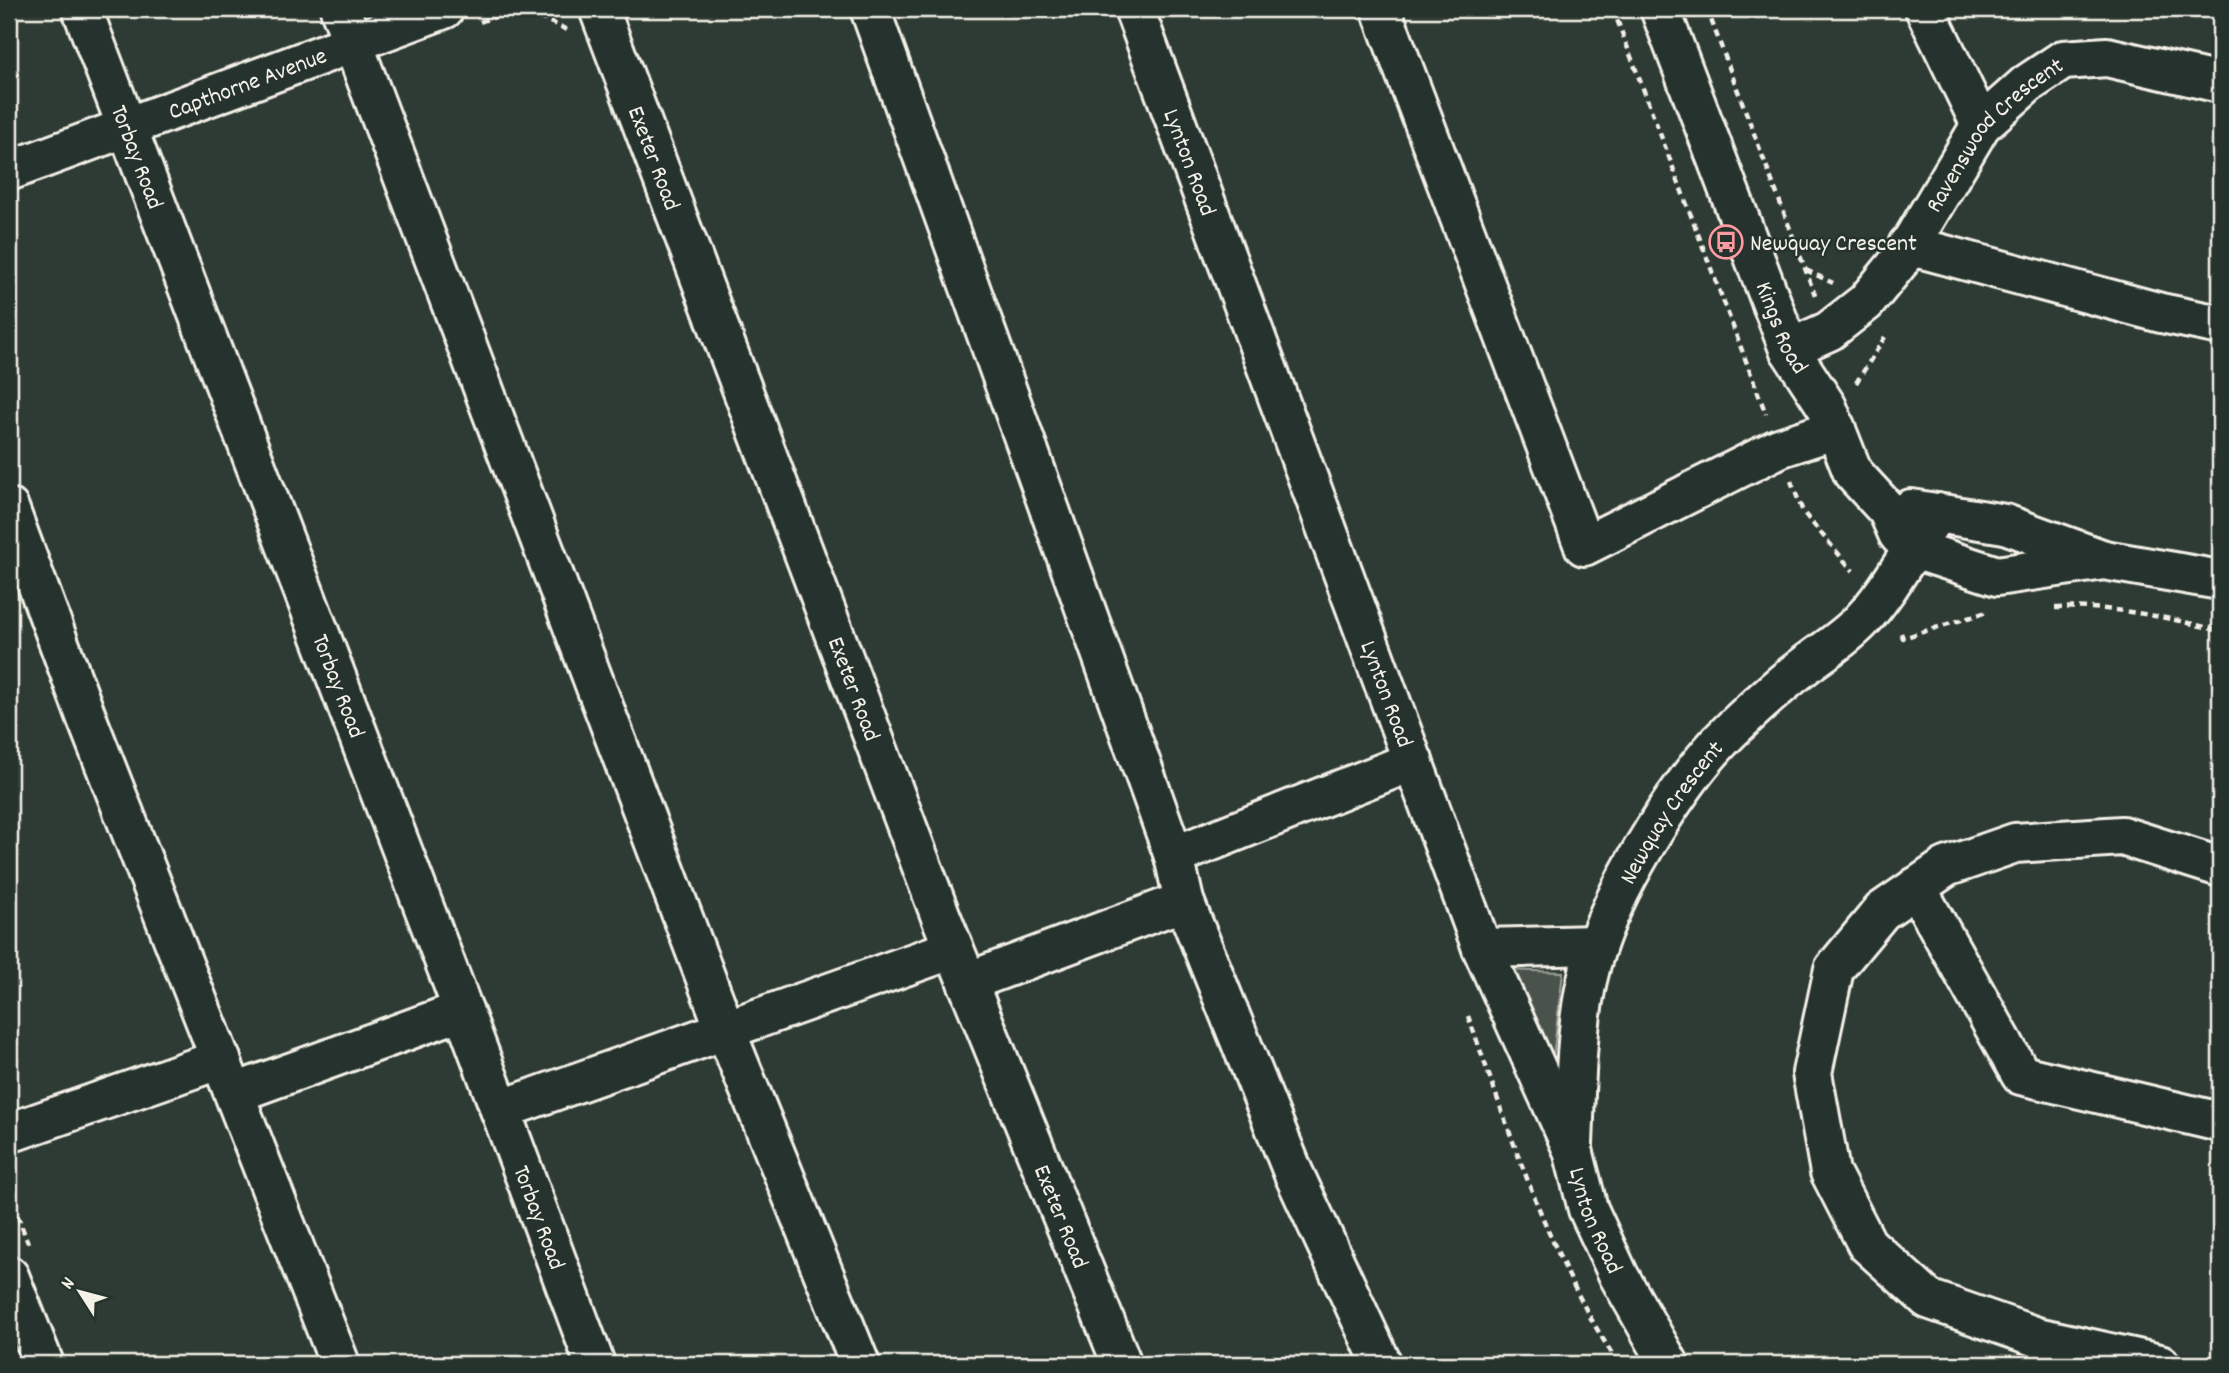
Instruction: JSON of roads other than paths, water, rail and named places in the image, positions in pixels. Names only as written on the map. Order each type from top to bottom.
[{"type":"street","name":"Torbay Road","points":[[82,9],[595,1364]]},
{"type":"street","name":"Exeter Road","points":[[599,9],[960,965],[1122,1364]]},
{"type":"street","points":[[870,9],[1174,856],[1184,901],[1293,1172],[1382,1364]]},
{"type":"street","name":"Lynton Road","points":[[1134,9],[1482,948],[1573,1150],[1588,1209],[1619,1276],[1669,1364]]},
{"type":"street","points":[[1381,9],[1584,546],[1779,448],[1836,429]]},
{"type":"street","name":"Kings Road","points":[[1660,9],[1789,349],[1827,407],[1853,473],[1888,511],[1898,534],[1911,548]]},
{"type":"street","points":[[1925,9],[1981,125]]},
{"type":"street","name":"Capthorne Avenue","points":[[9,171],[128,127],[346,25],[458,17]]},
{"type":"street","points":[[346,25],[725,1030],[860,1364]]},
{"type":"street","name":"Ravenswood Crescent","points":[[1789,349],[1829,331],[1866,302],[1902,258],[1981,125],[2026,84],[2063,60],[2107,57],[2220,83]]},
{"type":"street","points":[[1908,245],[2161,313],[2220,325]]},
{"type":"street","points":[[9,508],[87,719],[340,1364]]},
{"type":"street","points":[[1888,511],[1918,508],[2005,524],[2104,560],[2220,580]]},
{"type":"street","name":"Newquay Crescent","points":[[1573,1150],[1584,1009],[1597,945],[1626,883],[1677,793],[1729,732],[1795,673],[1858,624],[1879,600],[1911,548],[1937,513]]},
{"type":"street","points":[[1911,548],[1997,576],[2104,560]]},
{"type":"street","points":[[1174,856],[1413,761]]},
{"type":"street","points":[[2160,1364],[2037,1337],[1928,1299],[1867,1244],[1830,1172],[1812,1073],[1834,969],[1882,911],[1946,867],[2015,843],[2122,836],[2220,867]]},
{"type":"street","points":[[1916,887],[2021,1075],[2220,1122]]},
{"type":"street","points":[[500,1110],[725,1030],[1184,901]]},
{"type":"street","points":[[1482,948],[1597,945]]},
{"type":"street","points":[[9,1133],[228,1076],[463,1010]]},
{"type":"street","points":[[9,1276],[44,1364]]},
{"type":"place","name":"Newquay Crescent","points":[[1726,242]]}]
